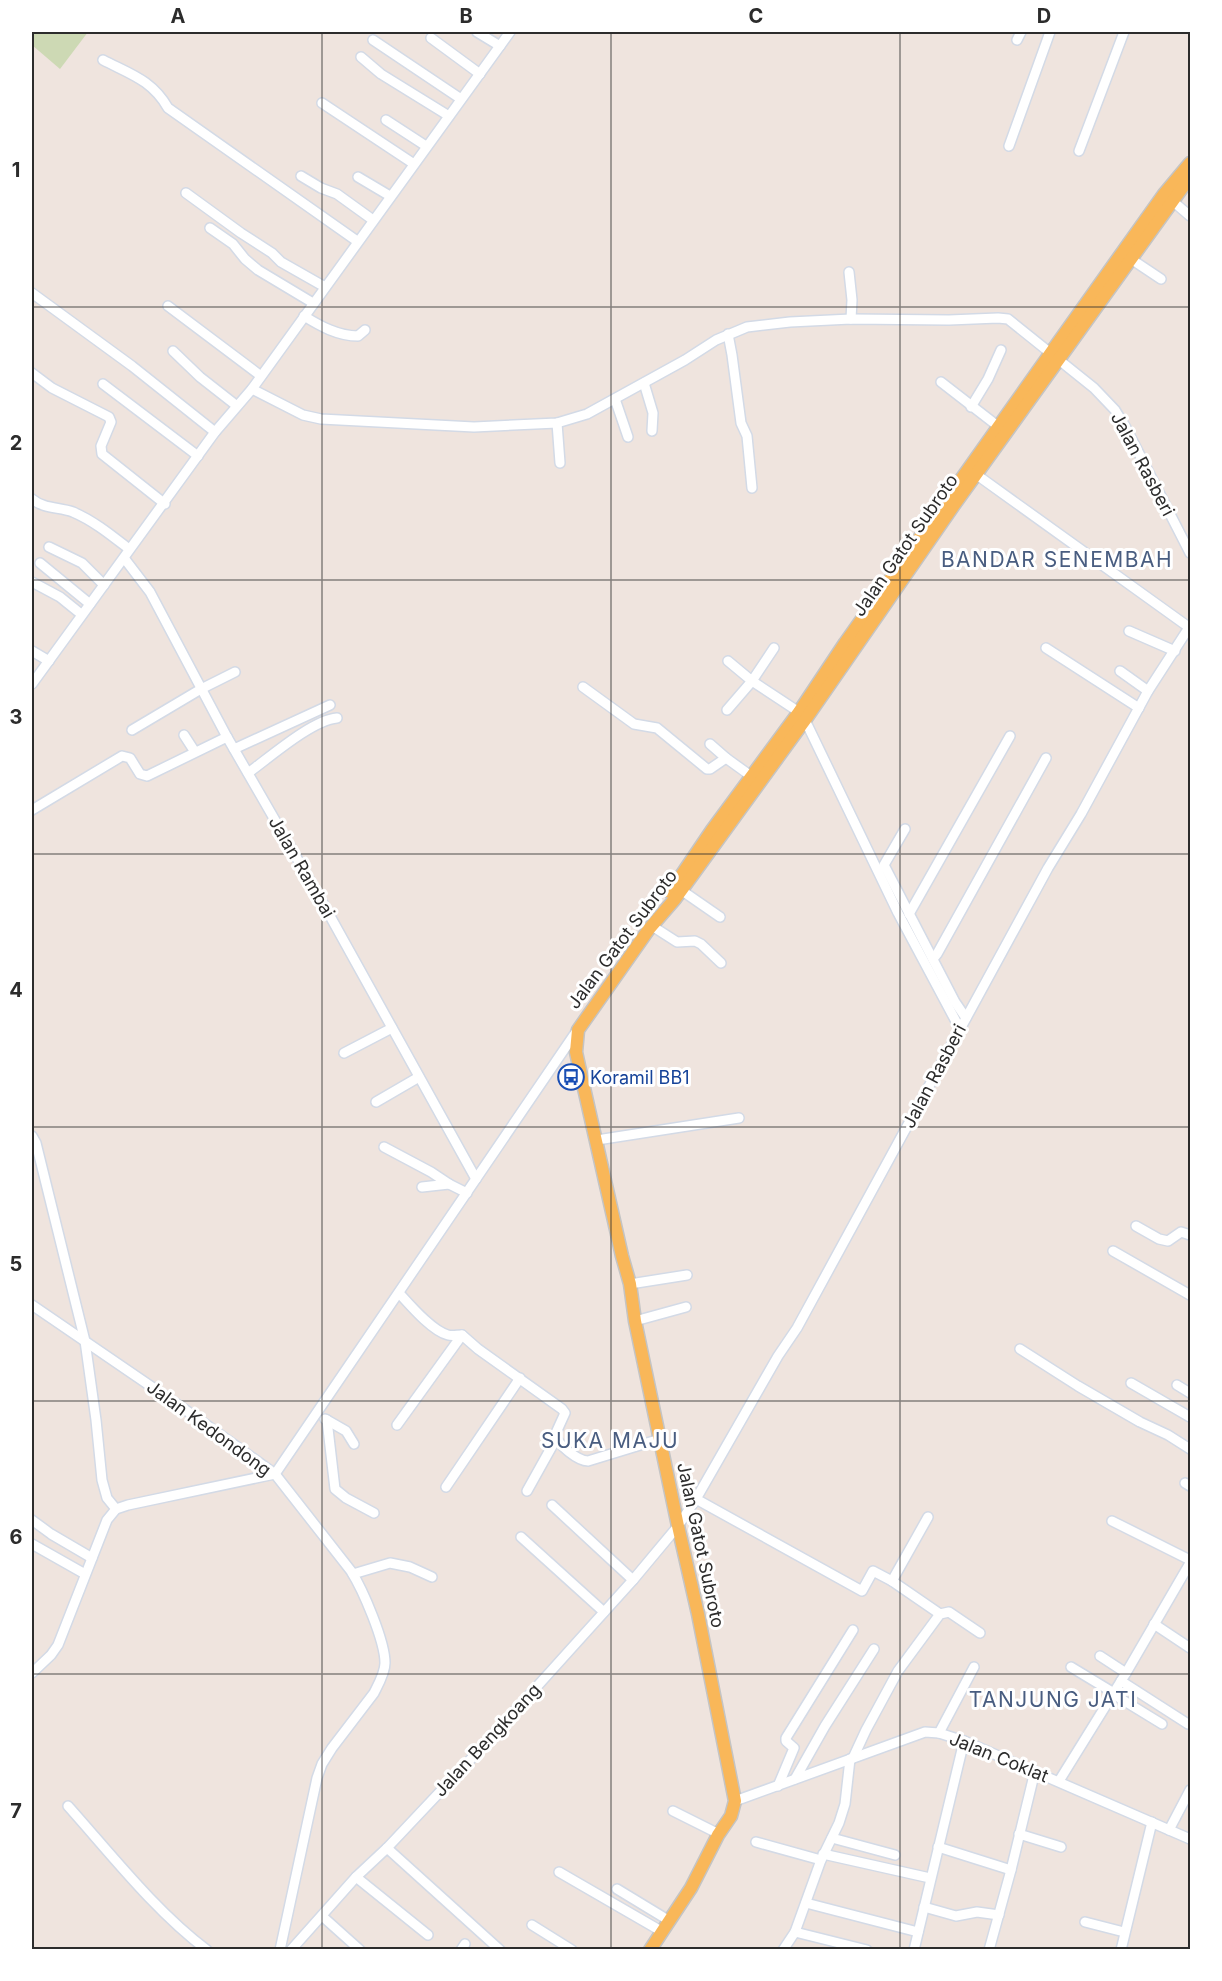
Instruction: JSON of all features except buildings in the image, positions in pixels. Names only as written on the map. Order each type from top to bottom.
[{"type":"main road","points":[[653,924],[668,894],[751,776],[802,716],[845,643],[999,427],[1054,357],[1191,163]]},
{"type":"main road","name":"Jalan Gatot Subroto","points":[[735,1801],[698,1614],[635,1321],[630,1284],[621,1256],[576,1052],[578,1030],[653,924],[681,890],[802,716],[977,475],[1054,357],[1131,259],[1168,198],[1191,177]]},
{"type":"main road","points":[[650,1950],[664,1925],[691,1888],[731,1816],[735,1801]]},
{"type":"street","points":[[477,32],[500,46]]},
{"type":"street","points":[[32,684],[165,504],[215,432],[252,389],[510,32]]},
{"type":"street","points":[[1009,146],[1050,32]]},
{"type":"street","points":[[1079,151],[1124,32]]},
{"type":"street","points":[[431,38],[480,74]]},
{"type":"street","points":[[374,40],[461,99]]},
{"type":"street","points":[[361,57],[381,74],[449,116]]},
{"type":"street","points":[[103,60],[148,83],[162,97],[168,108],[181,118],[357,241]]},
{"type":"street","points":[[322,103],[414,164]]},
{"type":"street","points":[[387,120],[426,146]]},
{"type":"street","points":[[301,176],[321,189],[337,194],[373,220]]},
{"type":"street","points":[[358,177],[390,196]]},
{"type":"street","points":[[186,194],[272,253],[281,262],[325,287]]},
{"type":"street","points":[[1168,198],[1191,216]]},
{"type":"street","points":[[210,228],[233,244],[250,264],[313,303]]},
{"type":"street","points":[[1131,259],[1161,279]]},
{"type":"street","points":[[849,272],[852,300],[851,320]]},
{"type":"street","points":[[32,293],[132,366],[215,432]]},
{"type":"street","points":[[168,306],[261,376]]},
{"type":"street","points":[[304,316],[322,327],[346,335],[358,336],[365,330]]},
{"type":"street","name":"Jalan Rasberi","points":[[252,389],[303,415],[321,419],[474,427],[557,423],[587,414],[728,334],[760,324],[851,320],[1008,319],[1094,388],[1115,410],[1191,553]]},
{"type":"street","points":[[728,334],[741,423],[747,436],[752,488]]},
{"type":"street","points":[[971,407],[988,379],[1001,350]]},
{"type":"street","points":[[172,351],[237,406]]},
{"type":"street","points":[[32,373],[52,388],[109,417],[111,422],[101,447],[102,454],[165,504]]},
{"type":"street","points":[[940,382],[999,427]]},
{"type":"street","points":[[644,383],[653,413],[652,431]]},
{"type":"street","points":[[103,384],[198,456]]},
{"type":"street","points":[[615,399],[628,437]]},
{"type":"street","points":[[557,423],[560,463]]},
{"type":"street","points":[[977,475],[1190,627]]},
{"type":"street","name":"Jalan Rambai","points":[[32,500],[43,506],[63,509],[88,519],[127,554],[150,592],[227,737],[476,1179]]},
{"type":"street","points":[[49,547],[82,563],[104,585]]},
{"type":"street","points":[[40,563],[90,604]]},
{"type":"street","points":[[32,582],[60,597],[81,615]]},
{"type":"street","name":"Jalan Rasberi","points":[[678,1526],[696,1499],[778,1356],[797,1328],[1048,868],[1148,691],[1190,627]]},
{"type":"street","points":[[1129,631],[1175,651]]},
{"type":"street","points":[[727,710],[752,681],[774,648]]},
{"type":"street","points":[[1046,648],[1139,708]]},
{"type":"street","points":[[32,651],[49,661]]},
{"type":"street","points":[[728,661],[802,716],[898,912],[960,1029]]},
{"type":"street","points":[[1120,671],[1148,691]]},
{"type":"street","points":[[132,730],[201,689],[235,672]]},
{"type":"street","points":[[583,687],[634,724],[657,728],[707,769],[726,758]]},
{"type":"street","points":[[234,749],[330,705]]},
{"type":"street","points":[[248,773],[301,734],[331,718],[337,718]]},
{"type":"street","points":[[184,735],[195,752]]},
{"type":"street","points":[[909,914],[1010,736]]},
{"type":"street","points":[[32,810],[122,756],[130,758],[140,774],[147,776],[227,737]]},
{"type":"street","points":[[710,744],[751,776]]},
{"type":"street","points":[[933,959],[1046,758]]},
{"type":"street","points":[[905,830],[884,865],[955,1002],[966,1018]]},
{"type":"street","points":[[681,890],[720,917]]},
{"type":"street","points":[[653,924],[677,942],[690,941],[701,944],[721,963]]},
{"type":"street","points":[[344,1053],[392,1028]]},
{"type":"street","points":[[32,1673],[58,1645],[107,1520],[116,1509],[180,1493],[275,1474],[578,1030]]},
{"type":"street","points":[[376,1102],[419,1077]]},
{"type":"street","points":[[597,1140],[739,1118]]},
{"type":"street","points":[[32,1136],[36,1143],[85,1341],[102,1480],[107,1498],[116,1509]]},
{"type":"street","points":[[384,1147],[431,1172],[448,1185],[467,1193]]},
{"type":"street","points":[[422,1187],[448,1185]]},
{"type":"street","points":[[1136,1226],[1159,1239],[1168,1241],[1181,1232],[1191,1235]]},
{"type":"street","points":[[1113,1251],[1191,1295]]},
{"type":"street","points":[[630,1284],[687,1275]]},
{"type":"street","points":[[399,1293],[443,1334],[462,1335],[565,1413],[555,1435],[556,1438],[527,1491]]},
{"type":"street","name":"Jalan Kedondong","points":[[32,1305],[275,1474],[360,1585],[381,1641],[385,1664],[374,1694],[322,1764],[280,1950]]},
{"type":"street","points":[[635,1321],[686,1307]]},
{"type":"street","points":[[398,1425],[462,1335]]},
{"type":"street","points":[[1020,1349],[1078,1386],[1191,1449]]},
{"type":"street","points":[[446,1487],[520,1378]]},
{"type":"street","points":[[1131,1383],[1191,1417]]},
{"type":"street","points":[[1177,1385],[1191,1393]]},
{"type":"street","points":[[315,1414],[346,1431],[354,1444]]},
{"type":"street","points":[[327,1420],[335,1489],[345,1498],[374,1514]]},
{"type":"street","points":[[556,1438],[557,1442],[586,1462],[660,1439]]},
{"type":"street","points":[[696,1499],[862,1591],[873,1571],[892,1581],[940,1614]]},
{"type":"street","points":[[552,1504],[633,1580]]},
{"type":"street","points":[[892,1581],[928,1517]]},
{"type":"street","points":[[32,1520],[51,1534],[92,1557]]},
{"type":"street","points":[[1059,1781],[1114,1694],[1154,1624],[1187,1578],[1191,1562],[1112,1521]]},
{"type":"street","name":"Jalan Bengkoang","points":[[291,1950],[356,1877],[387,1848],[486,1743],[633,1580],[678,1526]]},
{"type":"street","points":[[521,1537],[604,1612]]},
{"type":"street","points":[[32,1544],[86,1574]]},
{"type":"street","points":[[353,1574],[390,1563],[410,1567],[432,1577]]},
{"type":"street","points":[[783,1950],[795,1932],[822,1857],[845,1804],[852,1759],[898,1671],[940,1614],[949,1612],[981,1633]]},
{"type":"street","points":[[1154,1624],[1191,1648]]},
{"type":"street","points":[[778,1786],[793,1750],[793,1746],[786,1742],[786,1738],[853,1630]]},
{"type":"street","points":[[795,1779],[825,1726],[874,1649]]},
{"type":"street","points":[[1100,1656],[1124,1677],[1188,1724]]},
{"type":"street","points":[[939,1733],[974,1667]]},
{"type":"street","points":[[1071,1667],[1162,1724]]},
{"type":"street","name":"Jalan Coklat","points":[[735,1801],[925,1732],[939,1733],[964,1741],[1191,1839]]},
{"type":"street","points":[[915,1949],[964,1741]]},
{"type":"street","points":[[989,1950],[1035,1771]]},
{"type":"street","points":[[1169,1830],[1191,1790]]},
{"type":"street","points":[[68,1806],[157,1905],[207,1950]]},
{"type":"street","points":[[673,1811],[719,1834]]},
{"type":"street","points":[[1121,1950],[1152,1822]]},
{"type":"street","points":[[1018,1834],[1060,1847]]},
{"type":"street","points":[[832,1838],[895,1856]]},
{"type":"street","points":[[756,1842],[930,1878]]},
{"type":"street","points":[[938,1847],[1011,1870]]},
{"type":"street","points":[[387,1848],[501,1950]]},
{"type":"street","points":[[559,1872],[664,1925]]},
{"type":"street","points":[[356,1877],[428,1935]]},
{"type":"street","points":[[617,1889],[664,1925]]},
{"type":"street","points":[[806,1903],[918,1932]]},
{"type":"street","points":[[924,1907],[956,1916],[977,1912],[999,1915]]},
{"type":"street","points":[[322,1916],[360,1950]]},
{"type":"street","points":[[1085,1922],[1124,1932]]},
{"type":"street","points":[[532,1925],[572,1950]]},
{"type":"street","points":[[795,1932],[867,1950]]},
{"type":"green space","points":[[32,32],[88,32],[60,69],[32,45]]},
{"type":"place","name":"Koramil BB1","points":[[571,1077]]},
{"type":"district","name":"BANDAR SENEMBAH","points":[[1057,559]]},
{"type":"district","name":"SUKA MAJU","points":[[610,1440]]},
{"type":"district","name":"TANJUNG JATI","points":[[1053,1699]]}]
